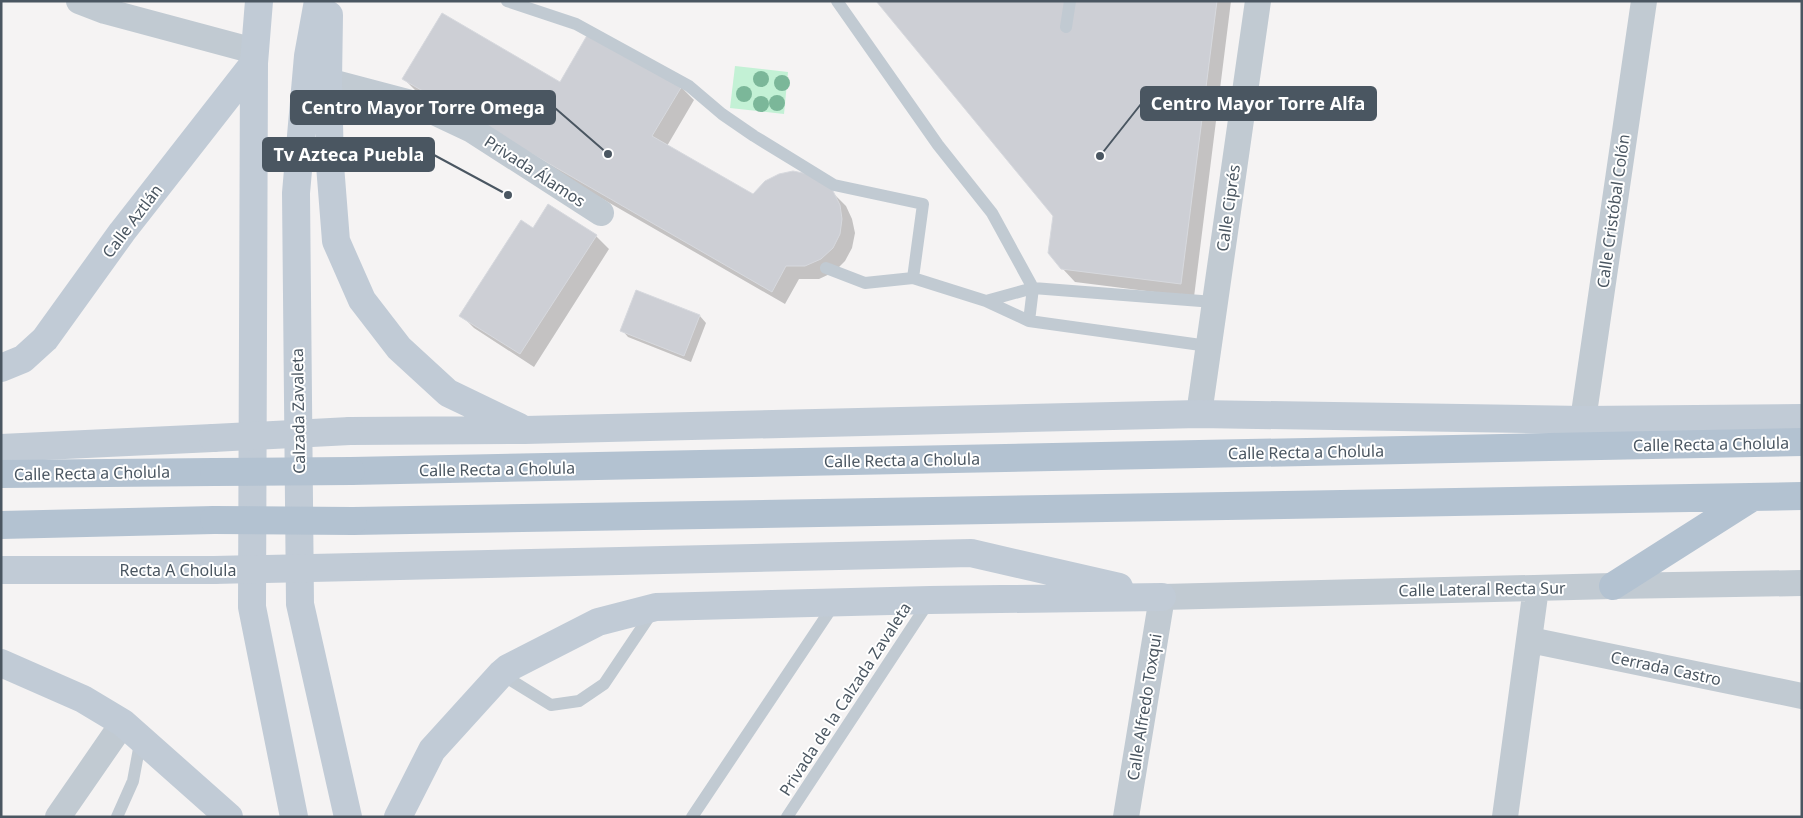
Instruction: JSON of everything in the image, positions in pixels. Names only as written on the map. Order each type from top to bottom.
[{"type":"main road","points":[[260,1],[254,57],[252,608],[294,817]]},
{"type":"main road","name":"Calzada Zavaleta","points":[[318,1],[308,56],[296,193],[300,604],[348,817]]},
{"type":"main road","points":[[329,1],[330,165],[336,241],[362,300],[400,348],[448,393],[525,430]]},
{"type":"main road","name":"Calle Aztlán","points":[[1,368],[23,359],[45,339],[122,232],[254,57]]},
{"type":"main road","points":[[1,448],[350,431],[525,430],[1198,414],[1582,420],[1802,418]]},
{"type":"main road","name":"Calle Recta a Cholula","points":[[1,474],[351,472],[1802,442]]},
{"type":"main road","points":[[1614,586],[1754,496]]},
{"type":"main road","points":[[1,525],[214,520],[353,521],[1802,496]]},
{"type":"main road","name":"Recta A Cholula","points":[[1,570],[214,570],[971,553],[1162,597]]},
{"type":"main road","points":[[398,817],[432,750],[501,674],[508,668],[598,622],[656,607],[930,600],[1162,597]]},
{"type":"main road","points":[[1,663],[83,700],[132,731],[229,817]]},
{"type":"street","points":[[79,1],[254,57]]},
{"type":"street","name":"Calle Ciprés","points":[[1198,414],[1258,1]]},
{"type":"street","name":"Calle Cristóbal Colón","points":[[1582,420],[1644,1]]},
{"type":"street","name":"Privada Álamos","points":[[328,81],[420,105],[472,130],[600,213]]},
{"type":"street","name":"Calle Lateral Recta Sur","points":[[1162,597],[1802,583]]},
{"type":"street","points":[[1505,817],[1536,588]]},
{"type":"street","name":"Calle Alfredo Toxqui","points":[[1126,817],[1162,597]]},
{"type":"street","name":"Cerrada Castro","points":[[1530,640],[1802,696]]},
{"type":"street","points":[[58,817],[132,731]]},
{"type":"lane","points":[[507,1],[576,24],[689,86],[722,114],[834,185],[922,204],[913,278]]},
{"type":"lane","points":[[837,1],[938,145],[992,213],[1033,288],[1029,321]]},
{"type":"lane","points":[[1066,27],[1070,1]]},
{"type":"lane","points":[[826,268],[865,283],[913,278],[986,301],[1029,321],[1208,346]]},
{"type":"lane","points":[[986,301],[1033,288],[1214,302]]},
{"type":"lane","name":"Privada de la Calzada Zavaleta","points":[[787,817],[930,600]]},
{"type":"lane","points":[[692,817],[836,603]]},
{"type":"lane","points":[[501,674],[551,705],[579,701],[604,684],[656,607]]},
{"type":"lane","points":[[116,817],[133,781],[132,731]]},
{"type":"green space","points":[[735,66],[788,72],[784,114],[730,108]]},
{"type":"building","points":[[876,1],[1217,1],[1181,284],[1061,269],[1048,253],[1053,216]]},
{"type":"building","points":[[442,13],[560,82],[589,32],[682,86],[652,136],[753,194],[765,181],[779,174],[793,171],[808,174],[822,181],[833,191],[840,205],[842,219],[840,234],[833,248],[821,259],[805,266],[786,266],[772,292],[402,79]]},
{"type":"building","points":[[548,204],[597,235],[520,354],[459,316],[521,220],[533,228]]},
{"type":"building","points":[[636,290],[700,315],[684,356],[620,331]]},
{"type":"place","name":"Centro Mayor Torre Omega","points":[[608,154]]},
{"type":"place","name":"Centro Mayor Torre Alfa","points":[[1100,156]]},
{"type":"place","name":"Tv Azteca Puebla","points":[[508,195]]}]
